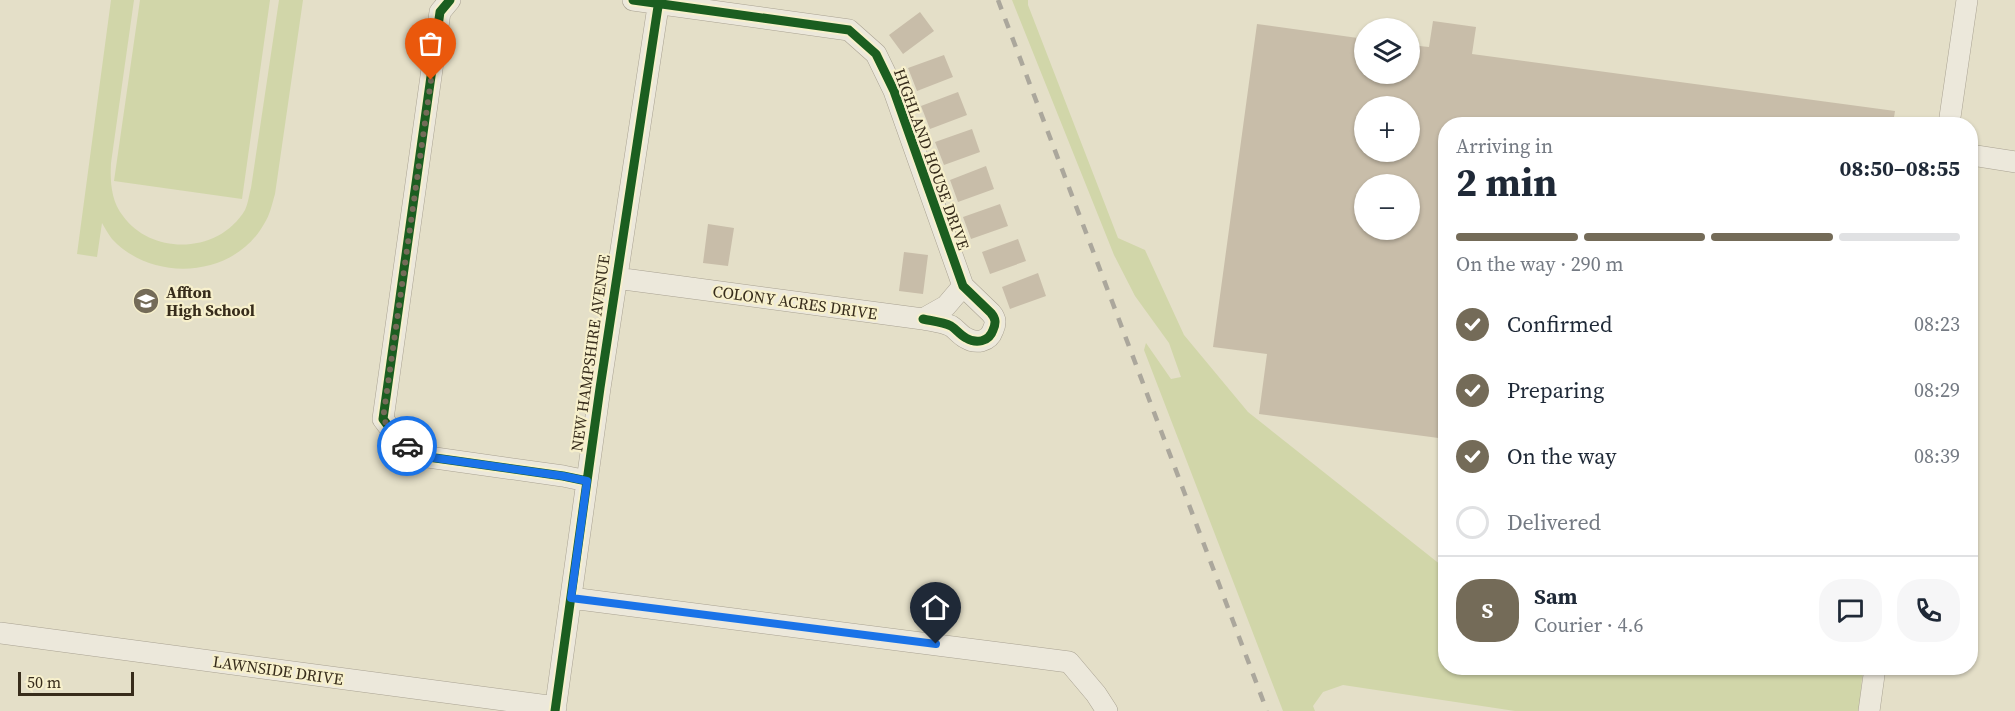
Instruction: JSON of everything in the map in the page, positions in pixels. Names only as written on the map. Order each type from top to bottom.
[{"type":"street","points":[[450,0],[440,12],[383,419],[398,439],[421,456],[587,481]]},
{"type":"street","name":"HIGHLAND HOUSE DRIVE","points":[[633,0],[849,30],[876,54],[894,92],[963,286]]},
{"type":"street","points":[[1950,117],[1967,0]]},
{"type":"street","name":"NEW HAMPSHIRE AVENUE","points":[[556,709],[616,278],[659,2]]},
{"type":"street","points":[[1978,155],[2015,162]]},
{"type":"street","name":"COLONY ACRES DRIVE","points":[[616,278],[923,319],[950,325],[966,339],[986,340],[992,334],[995,317],[963,286]]},
{"type":"street","points":[[923,319],[946,306],[963,286]]},
{"type":"street","points":[[571,598],[1069,662],[1107,711]]},
{"type":"street","name":"LAWNSIDE DRIVE","points":[[0,633],[556,709]]},
{"type":"street","points":[[1869,711],[1874,675]]},
{"type":"green space","points":[[111,0],[134,0],[111,163],[111,184],[114,197],[123,216],[136,229],[151,238],[167,243],[185,244],[203,242],[219,235],[233,225],[245,210],[251,188],[279,0],[303,0],[271,209],[251,242],[233,255],[214,264],[192,268],[170,268],[149,263],[129,253],[112,239],[102,223],[97,257],[77,254]]},
{"type":"green space","points":[[140,0],[270,0],[242,199],[114,181]]},
{"type":"green space","points":[[1012,0],[1028,0],[1118,238],[1145,250],[1184,335],[1248,412],[1438,563],[1438,675],[1862,675],[1859,711],[1515,711],[1343,685],[1323,692],[1313,706],[1315,711],[1283,711],[1144,350],[1146,343],[1171,379],[1181,377],[1169,343],[1135,296],[1114,255]]},
{"type":"building","points":[[920,12],[934,31],[903,54],[889,35]]},
{"type":"building","points":[[1433,21],[1476,27],[1472,54],[1895,111],[1894,117],[1438,117],[1438,438],[1259,414],[1267,354],[1213,347],[1257,24],[1354,37],[1354,84],[1420,84],[1420,46],[1429,47]]},
{"type":"building","points":[[944,55],[953,77],[917,91],[908,68]]},
{"type":"building","points":[[958,92],[967,115],[930,129],[921,106]]},
{"type":"building","points":[[972,129],[980,152],[944,165],[935,142]]},
{"type":"building","points":[[986,166],[994,189],[958,202],[950,180]]},
{"type":"building","points":[[1000,204],[1008,226],[971,239],[963,217]]},
{"type":"building","points":[[708,224],[734,228],[728,266],[703,263]]},
{"type":"building","points":[[1018,239],[1026,261],[990,274],[982,252]]},
{"type":"building","points":[[904,252],[928,255],[923,294],[899,291]]},
{"type":"building","points":[[1038,273],[1046,296],[1010,309],[1002,287]]},
{"type":"railway","points":[[998,0],[1267,711]]},
{"type":"cycle path","points":[[450,0],[440,12],[383,419],[398,439],[421,456],[587,481]]},
{"type":"cycle path","points":[[633,0],[849,30],[876,54],[894,91],[963,286],[991,313],[995,323],[991,334],[978,341],[966,338],[953,327],[923,319]]},
{"type":"cycle path","points":[[555,711],[600,388],[659,0]]},
{"type":"way so far","points":[[407,446],[398,439],[383,419],[431,80]]},
{"type":"place","name":"Affton High School","points":[[146,301]]},
{"type":"route","points":[[407,446],[421,456],[587,481],[571,598],[936,644]]}]
